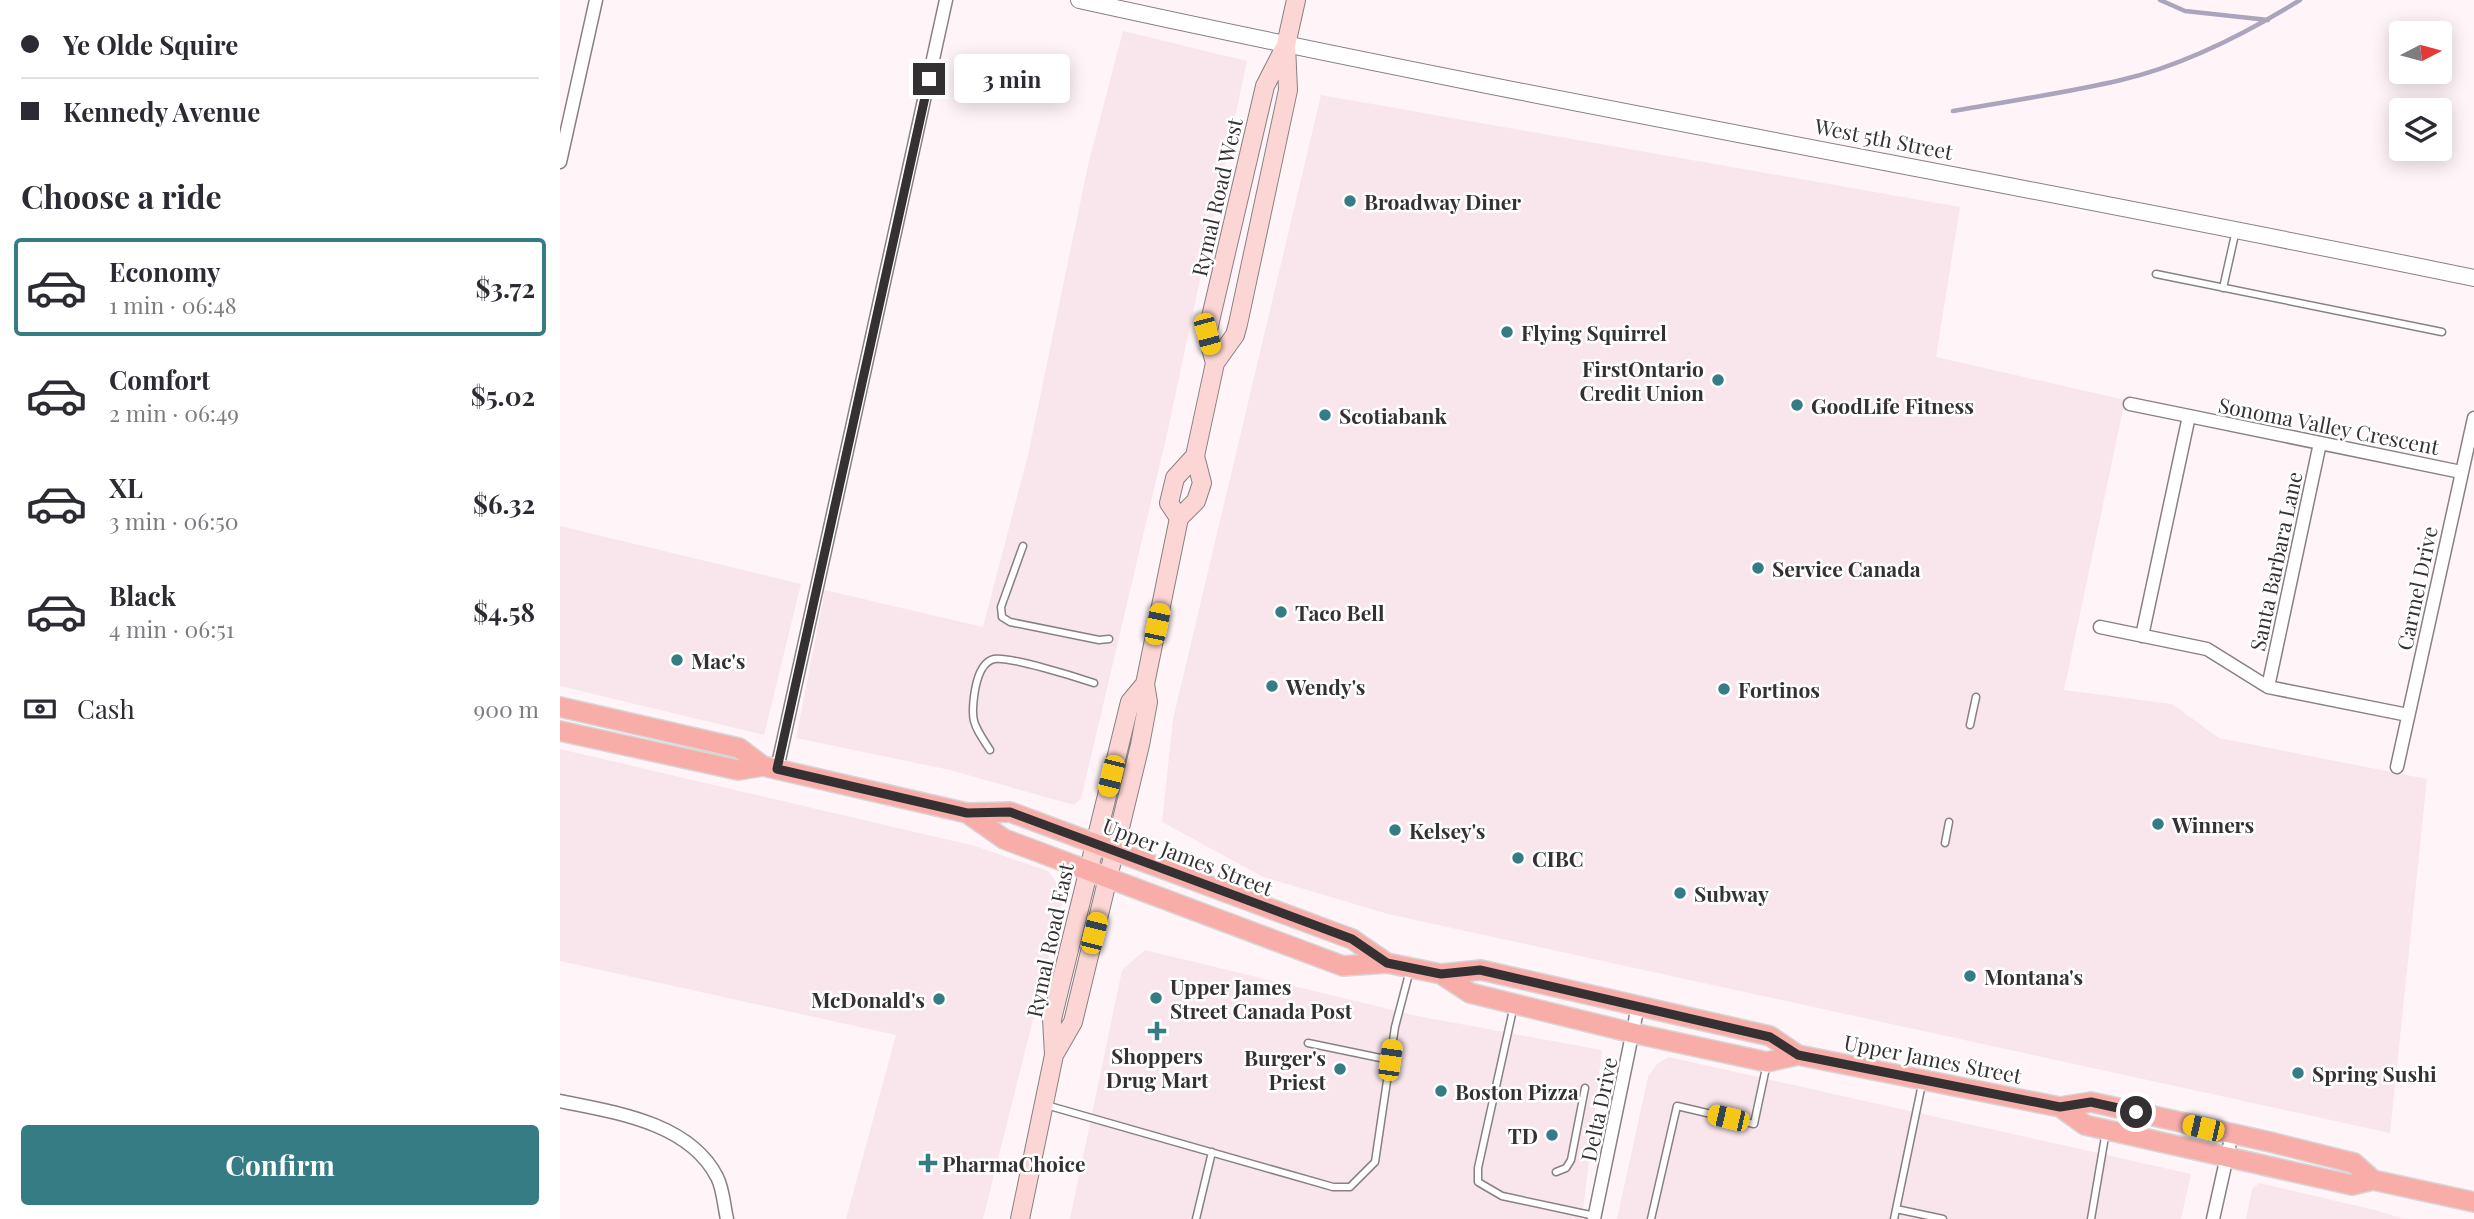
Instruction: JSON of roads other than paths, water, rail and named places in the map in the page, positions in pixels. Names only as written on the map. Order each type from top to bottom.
[{"type":"main road","name":"Rymal Road West","points":[[1215,363],[1207,334],[1265,86],[1286,45],[1296,0]]},
{"type":"main road","name":"Rymal Road West","points":[[1145,684],[1179,518],[1196,501],[1202,483],[1195,456],[1215,363],[1235,335],[1241,311],[1288,90],[1286,45]]},
{"type":"main road","name":"Rymal Road West","points":[[1179,518],[1169,503],[1175,478],[1195,456]]},
{"type":"main road","name":"Rymal Road East","points":[[1020,1219],[1054,1055],[1052,1019],[1087,869],[1130,702],[1145,684]]},
{"type":"main road","name":"Rymal Road East","points":[[1054,1055],[1073,1022],[1115,852],[1148,702],[1145,684]]},
{"type":"main road","name":"Upper James Street","points":[[560,706],[739,748],[770,768]]},
{"type":"main road","name":"Upper James Street","points":[[560,731],[738,770],[770,768],[967,813],[1010,812],[1352,939],[1387,963]]},
{"type":"main road","name":"Upper James Street","points":[[967,813],[1004,839],[1343,966],[1387,963],[1441,974],[1480,970],[1770,1037],[1798,1055],[2060,1107],[2091,1102],[2232,1134],[2354,1163],[2373,1180]]},
{"type":"main road","name":"Upper James Street","points":[[1441,974],[1470,993],[1633,1033],[1767,1062],[1798,1055]]},
{"type":"main road","name":"Upper James Street","points":[[2060,1107],[2085,1125],[2352,1185],[2373,1180],[2474,1202]]},
{"type":"street","points":[[560,162],[596,0]]},
{"type":"street","points":[[770,768],[946,0]]},
{"type":"street","name":"West 5th Street","points":[[1079,0],[1286,45],[2236,228],[2474,278]]},
{"type":"street","name":"Sonoma Valley Crescent","points":[[2130,404],[2461,472]]},
{"type":"street","name":"Sonoma Valley Crescent","points":[[2142,636],[2189,416]]},
{"type":"street","name":"Carmel Drive","points":[[2397,767],[2474,418]]},
{"type":"street","name":"Santa Barbara Lane","points":[[2268,687],[2320,443]]},
{"type":"street","points":[[2100,627],[2207,649],[2268,687],[2408,715]]},
{"type":"street","name":"Delta Drive","points":[[1595,1218],[1638,1006]]},
{"type":"street","points":[[560,1101],[608,1111],[685,1140],[718,1178],[727,1219]]},
{"type":"street","points":[[2213,1219],[2232,1134]]},
{"type":"lane","points":[[2223,288],[2236,228]]},
{"type":"lane","points":[[2156,274],[2442,332]]},
{"type":"lane","points":[[1023,546],[1001,607],[1002,617],[1010,622],[1099,640],[1109,639]]},
{"type":"lane","points":[[990,750],[972,722],[976,683],[984,665],[993,659],[1011,661],[1094,683]]},
{"type":"lane","points":[[1970,725],[1976,697]]},
{"type":"lane","points":[[1945,843],[1949,822]]},
{"type":"lane","points":[[1044,1104],[1333,1187],[1350,1187],[1375,1162],[1390,1060],[1410,968]]},
{"type":"lane","points":[[1514,1004],[1478,1168],[1478,1182],[1502,1196],[1595,1218]]},
{"type":"lane","points":[[1308,1043],[1390,1060]]},
{"type":"lane","points":[[1651,1219],[1677,1106],[1754,1124],[1767,1062]]},
{"type":"lane","points":[[1894,1219],[1923,1080]]},
{"type":"lane","points":[[1556,1172],[1566,1168],[1571,1160],[1585,1088]]},
{"type":"lane","points":[[2091,1219],[2107,1129]]},
{"type":"lane","points":[[1196,1219],[1212,1152]]},
{"type":"lane","points":[[1896,1209],[1943,1219]]},
{"type":"waterway","points":[[2160,0],[2185,11],[2268,20]]},
{"type":"waterway","points":[[1953,111],[2079,89],[2145,74],[2214,47],[2300,0]]},
{"type":"place","name":"Broadway Diner","points":[[1350,201]]},
{"type":"place","name":"Flying Squirrel","points":[[1507,332]]},
{"type":"place","name":"FirstOntario Credit Union","points":[[1718,380]]},
{"type":"place","name":"GoodLife Fitness","points":[[1797,405]]},
{"type":"place","name":"Scotiabank","points":[[1325,415]]},
{"type":"place","name":"Service Canada","points":[[1758,568]]},
{"type":"place","name":"Taco Bell","points":[[1281,612]]},
{"type":"place","name":"Mac's","points":[[677,660]]},
{"type":"place","name":"Wendy's","points":[[1272,686]]},
{"type":"place","name":"Fortinos","points":[[1724,689]]},
{"type":"place","name":"Winners","points":[[2158,824]]},
{"type":"place","name":"Kelsey's","points":[[1395,830]]},
{"type":"place","name":"CIBC","points":[[1518,858]]},
{"type":"place","name":"Subway","points":[[1680,893]]},
{"type":"place","name":"Montana's","points":[[1970,976]]},
{"type":"place","name":"Upper James Street Canada Post","points":[[1156,998]]},
{"type":"place","name":"McDonald's","points":[[939,999]]},
{"type":"place","name":"Shoppers Drug Mart","points":[[1157,1031]]},
{"type":"place","name":"Burger's Priest","points":[[1340,1069]]},
{"type":"place","name":"Spring Sushi","points":[[2298,1073]]},
{"type":"place","name":"Boston Pizza","points":[[1441,1091]]},
{"type":"place","name":"TD","points":[[1552,1135]]},
{"type":"place","name":"PharmaChoice","points":[[928,1163]]}]
